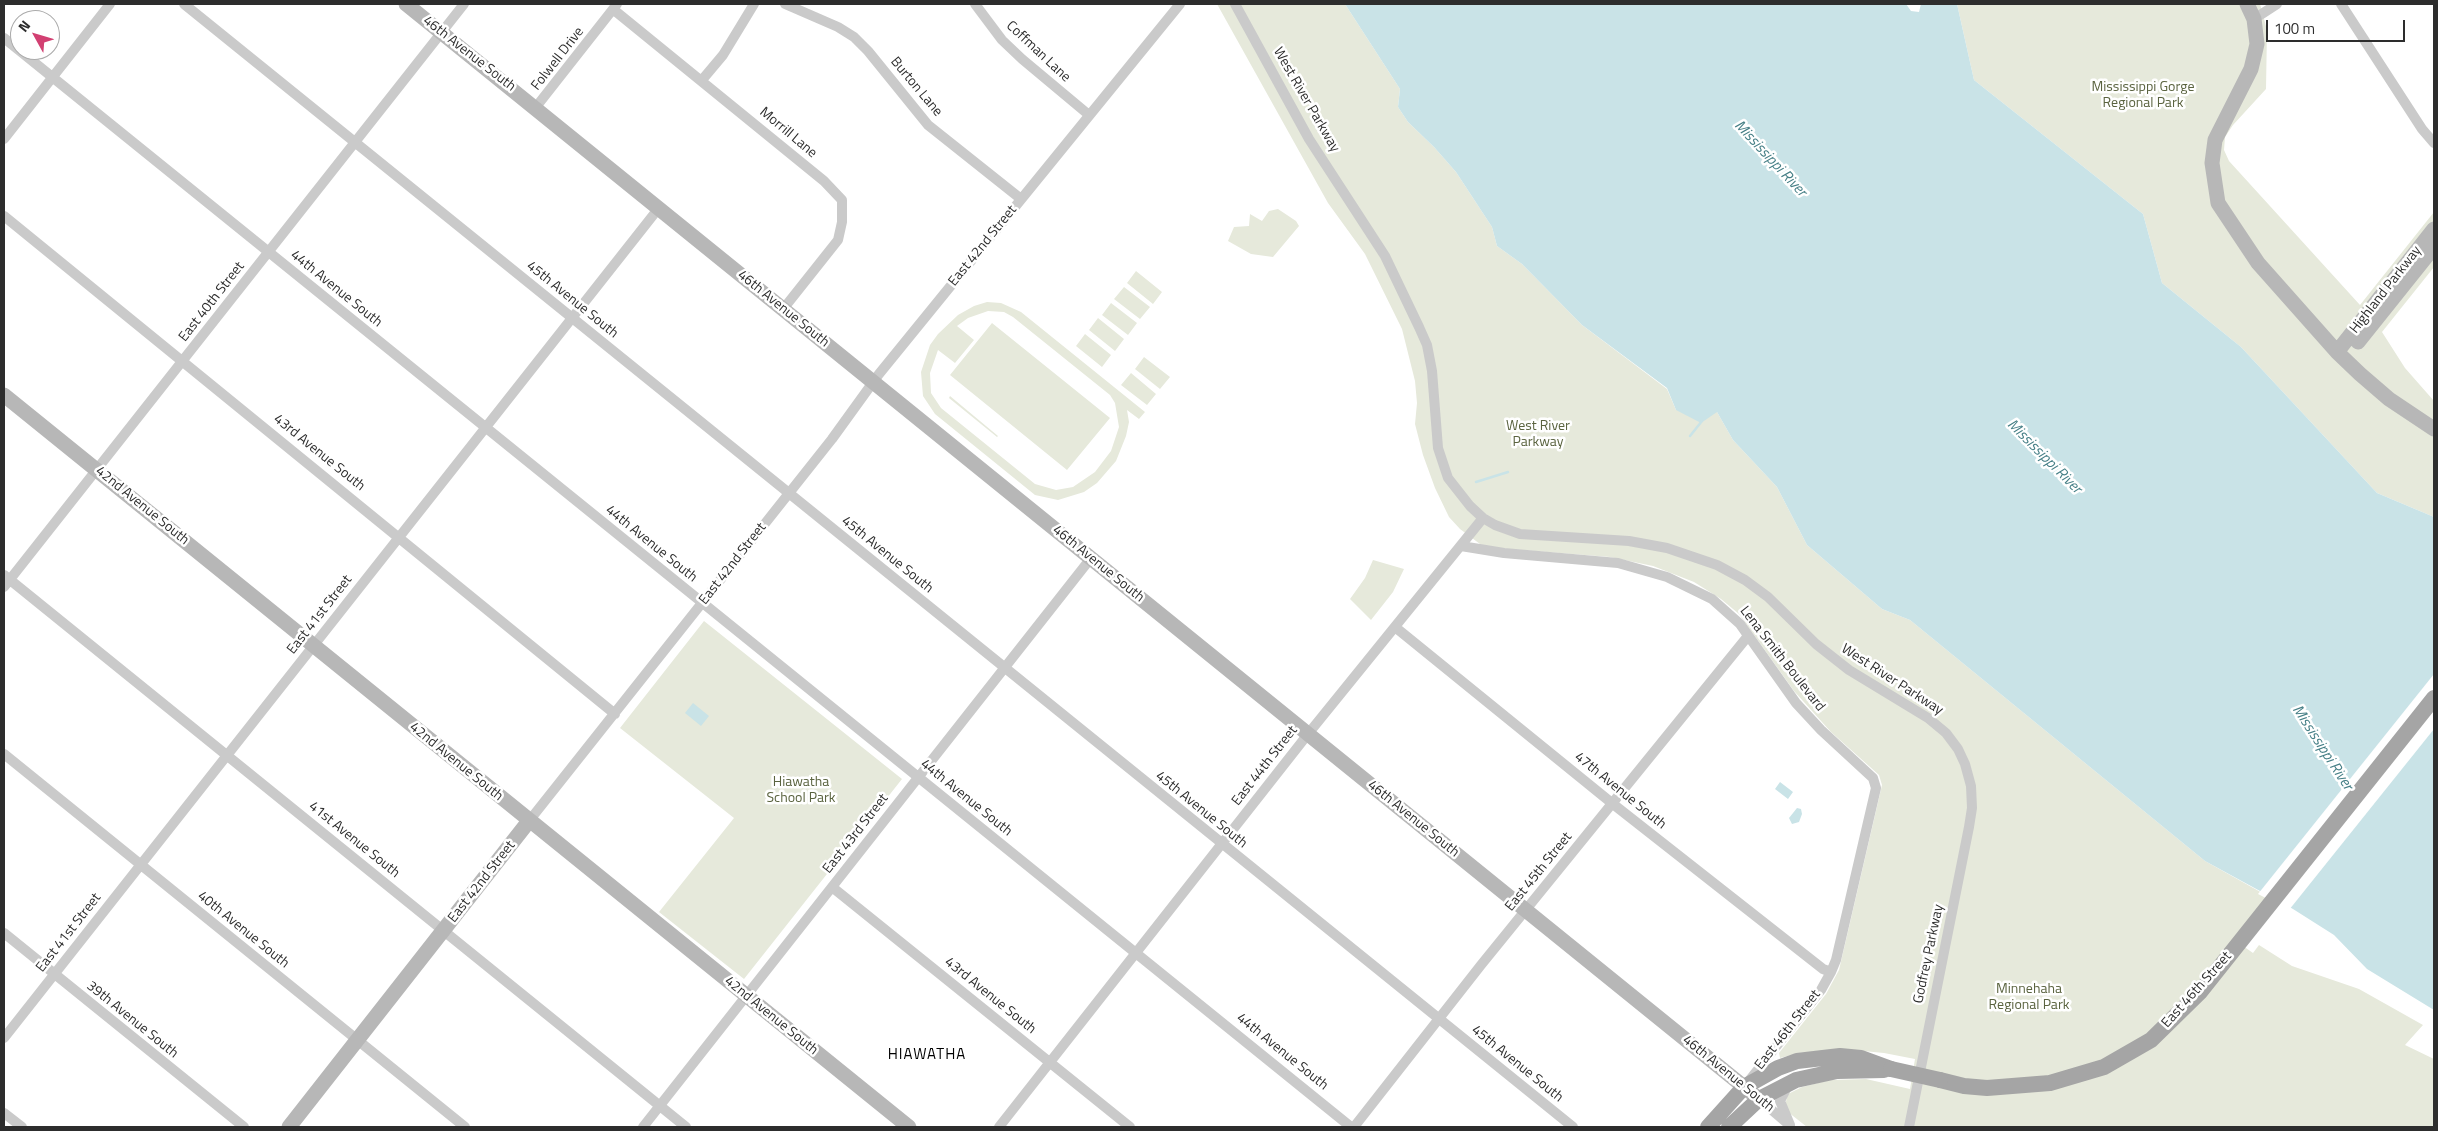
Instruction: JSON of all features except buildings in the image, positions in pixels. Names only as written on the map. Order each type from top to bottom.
[{"type":"main road","name":"East 46th Street","points":[[1708,1127],[1744,1087],[1778,1068],[1818,1057],[1840,1056],[1861,1058],[1891,1069],[1964,1086],[1987,1088],[2022,1087],[2065,1080],[2104,1068],[2151,1040],[2189,1004],[2434,698]]},
{"type":"main road","name":"East 46th Street","points":[[1729,1127],[1759,1099],[1789,1083],[1816,1074],[1837,1071],[1891,1069]]},
{"type":"street","points":[[4,139],[110,4]]},
{"type":"street","name":"45th Avenue South","points":[[184,4],[1573,1127]]},
{"type":"street","name":"46th Avenue South","points":[[406,4],[536,107],[658,209],[784,308],[872,383],[1091,558],[1791,1126]]},
{"type":"street","name":"East 40th Street","points":[[6,580],[97,470],[464,4]]},
{"type":"street","points":[[702,80],[723,55],[754,4]]},
{"type":"street","name":"Burton Lane","points":[[784,4],[838,27],[854,38],[868,51],[928,125],[1021,199]]},
{"type":"street","name":"Coffman Lane","points":[[975,4],[1002,40],[1089,115]]},
{"type":"street","name":"East 42nd Street","points":[[289,1127],[789,493],[872,383],[1179,4]]},
{"type":"street","name":"West River Parkway","points":[[1235,4],[1290,106],[1363,220],[1401,288],[1419,327],[1429,354],[1435,390],[1438,448],[1448,478],[1459,494],[1483,518],[1520,534],[1604,538],[1666,548],[1700,558],[1731,572],[1768,597],[1816,644],[1849,670],[1928,718],[1946,733],[1965,764],[1971,786]]},
{"type":"street","points":[[2247,4],[2254,19],[2257,33],[2255,56],[2251,69],[2215,140],[2212,162],[2217,197],[2225,216],[2258,263],[2341,355],[2389,399],[2434,429]]},
{"type":"street","points":[[2254,19],[2277,4]]},
{"type":"street","points":[[2341,4],[2422,129],[2434,143]]},
{"type":"street","name":"Morrill Lane","points":[[616,7],[824,181],[842,200],[842,222],[838,240],[784,308]]},
{"type":"street","name":"Folwell Drive","points":[[536,107],[616,7]]},
{"type":"street","name":"44th Avenue South","points":[[4,38],[1353,1127]]},
{"type":"street","name":"East 41st Street","points":[[4,1038],[658,209]]},
{"type":"street","name":"43rd Avenue South","points":[[4,216],[615,714]]},
{"type":"street","name":"Highland Parkway","points":[[2341,355],[2425,252],[2434,229]]},
{"type":"street","name":"42nd Avenue South","points":[[4,395],[908,1127]]},
{"type":"street","name":"East 44th Street","points":[[998,1127],[1308,734],[1483,518]]},
{"type":"street","name":"Lena Smith Boulevard","points":[[1461,546],[1504,553],[1618,563],[1658,574],[1712,599],[1735,619],[1796,703],[1820,730],[1873,778],[1876,788],[1836,960],[1831,972]]},
{"type":"street","name":"East 43rd Street","points":[[642,1127],[1091,558]]},
{"type":"street","name":"41st Avenue South","points":[[6,580],[686,1127]]},
{"type":"street","name":"47th Avenue South","points":[[1395,627],[1613,804],[1822,969],[1831,972]]},
{"type":"street","name":"East 45th Street","points":[[1353,1127],[1748,636]]},
{"type":"street","name":"40th Avenue South","points":[[4,754],[465,1127]]},
{"type":"street","name":"Godfrey Parkway","points":[[1909,1127],[1970,827],[1972,808],[1971,786]]},
{"type":"street","name":"43rd Avenue South","points":[[832,887],[1130,1127]]},
{"type":"street","name":"39th Avenue South","points":[[4,933],[244,1127]]},
{"type":"street","name":"East 46th Street","points":[[1744,1087],[1821,990],[1831,972]]},
{"type":"street","name":"46th Avenue South","points":[[1789,1083],[1780,1101],[1791,1126]]},
{"type":"street","points":[[4,1112],[22,1127]]},
{"type":"green space","name":"Minnehaha Regional Park","points":[[1217,4],[1345,4],[1400,89],[1398,107],[1408,122],[1456,172],[1492,227],[1497,246],[1522,264],[1582,325],[1667,389],[1676,410],[1717,412],[1733,440],[1777,487],[1807,545],[1882,609],[1910,620],[2205,861],[2273,899],[2236,941],[2253,953],[2259,945],[2292,966],[2359,989],[2423,1025],[2405,1045],[2434,1059],[2434,1127],[1807,1127],[1788,1112],[1785,1105],[1788,1094],[1802,1087],[1830,1080],[1866,1079],[1910,1089],[1915,1059],[1884,1053],[1842,1049],[1799,1053],[1780,1058],[1779,1053],[1826,994],[1839,970],[1882,785],[1879,775],[1831,732],[1794,691],[1739,614],[1721,599],[1694,582],[1653,566],[1610,557],[1484,547],[1460,529],[1449,517],[1435,488],[1423,455],[1415,424],[1417,403],[1415,381],[1402,329],[1365,254],[1328,203]]},
{"type":"green space","name":"Mississippi Gorge Regional Park","points":[[1957,4],[2260,4],[2267,30],[2266,89],[2233,125],[2225,137],[2224,150],[2229,161],[2360,305],[2434,212],[2434,267],[2382,332],[2405,368],[2434,401],[2434,517],[2377,493],[2241,347],[2162,283],[2143,214],[1974,80]]},
{"type":"green space","points":[[1278,209],[1296,221],[1299,226],[1273,257],[1251,254],[1228,241],[1234,227],[1249,226],[1250,214],[1262,221],[1269,211]]},
{"type":"green space","points":[[1136,271],[1162,292],[1153,304],[1127,283]]},
{"type":"green space","points":[[1124,287],[1150,307],[1140,319],[1114,299]]},
{"type":"green space","points":[[987,302],[1001,303],[1021,312],[1145,412],[1139,419],[1127,410],[1129,422],[1126,436],[1116,461],[1097,483],[1084,492],[1058,500],[1035,495],[935,414],[923,396],[921,372],[930,345],[938,334],[958,315],[974,306]],"holes":[[[988,311],[1004,312],[1013,317],[1110,395],[1115,403],[1119,427],[1111,451],[1095,472],[1073,487],[1056,490],[1035,484],[941,408],[931,393],[930,373],[938,350],[955,363],[974,340],[957,326],[968,318]]]},
{"type":"green space","points":[[1111,303],[1137,323],[1128,335],[1102,315]]},
{"type":"green space","points":[[1098,318],[1124,339],[1115,351],[1089,330]]},
{"type":"green space","points":[[992,323],[1110,418],[1067,470],[950,375]]},
{"type":"green space","points":[[1085,334],[1111,355],[1102,367],[1076,346]]},
{"type":"green space","points":[[1144,357],[1170,377],[1160,389],[1135,369]]},
{"type":"green space","points":[[1131,373],[1156,394],[1147,405],[1121,385]]},
{"type":"green space","points":[[950,396],[998,436],[949,398]]},
{"type":"green space","points":[[1373,560],[1404,569],[1393,592],[1371,620],[1350,599],[1365,578]]},
{"type":"green space","name":"Hiawatha School Park","points":[[704,621],[902,779],[744,979],[659,912],[734,818],[620,728]]},
{"type":"water","name":"Mississippi River","points":[[1345,4],[1906,4],[1911,11],[1919,12],[1921,4],[1957,4],[1974,80],[2143,214],[2162,283],[2241,347],[2377,493],[2434,517],[2434,1010],[2367,969],[2334,935],[2293,909],[2205,861],[1910,620],[1882,609],[1807,545],[1777,487],[1733,440],[1717,412],[1701,423],[1676,410],[1667,388],[1582,325],[1522,264],[1497,246],[1492,227],[1456,172],[1408,122],[1398,107],[1400,89]]},
{"type":"water","points":[[693,703],[709,716],[701,726],[685,713]]},
{"type":"water","points":[[1780,782],[1793,792],[1788,799],[1775,789]]},
{"type":"water","points":[[1797,808],[1801,809],[1802,814],[1799,822],[1792,824],[1789,818]]},
{"type":"pier","points":[[2434,674],[2434,729],[2289,910],[2258,894]]},
{"type":"waterway","points":[[1690,436],[1702,421]]},
{"type":"waterway","points":[[1476,482],[1508,472]]},
{"type":"district","name":"HIAWATHA","points":[[927,1055]]}]
